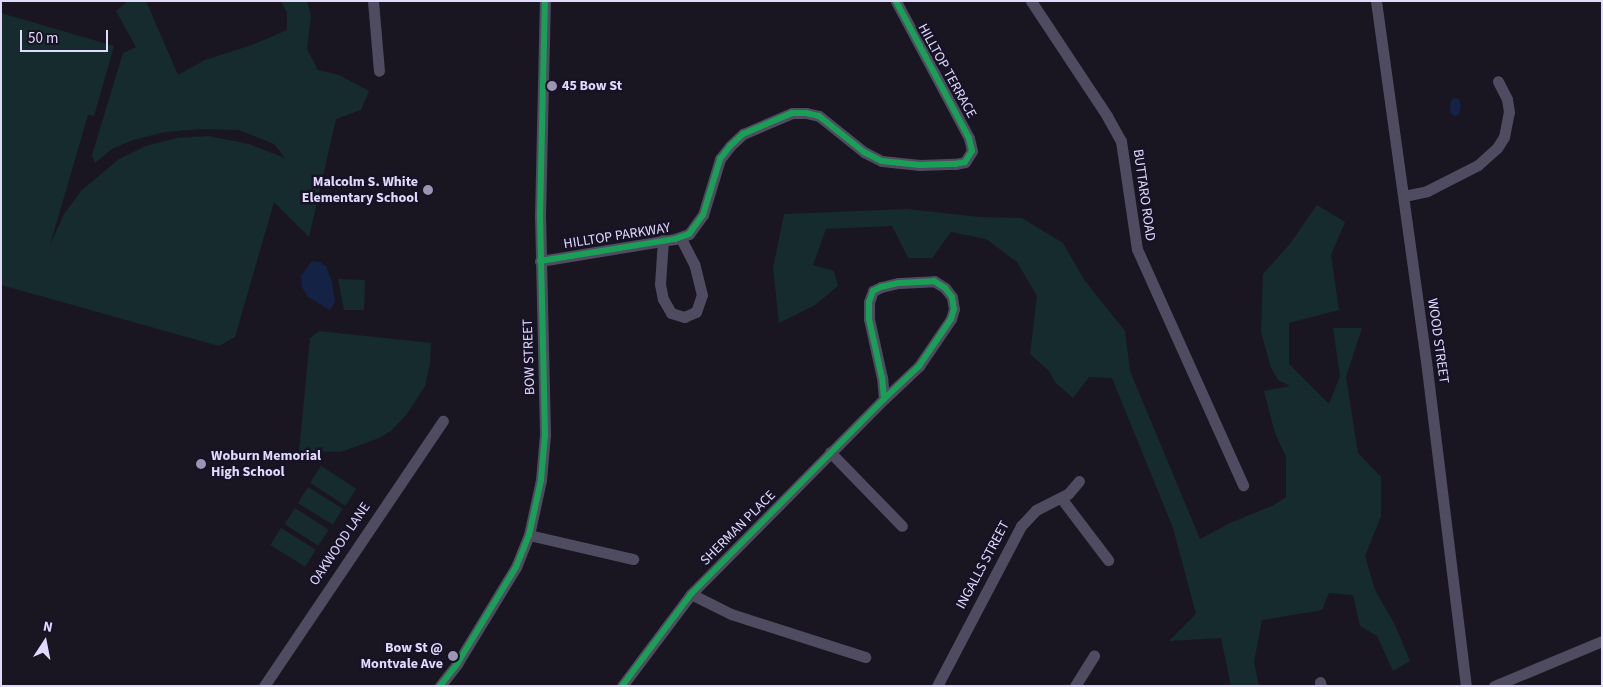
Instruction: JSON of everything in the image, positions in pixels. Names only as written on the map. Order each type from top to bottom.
[{"type":"street","points":[[373,1],[379,71]]},
{"type":"street","name":"BOW STREET","points":[[440,686],[457,664],[512,575],[529,534],[538,497],[544,449],[540,260],[545,1]]},
{"type":"street","name":"HILLTOP TERRACE","points":[[896,1],[959,116],[972,145],[971,154]]},
{"type":"street","name":"BUTTARO ROAD","points":[[1031,1],[1120,138],[1125,158],[1133,234],[1139,255],[1243,486]]},
{"type":"street","name":"WOOD STREET","points":[[1376,1],[1394,142],[1404,196],[1466,686]]},
{"type":"street","points":[[1404,196],[1426,191],[1478,165],[1497,148],[1504,137],[1509,112],[1507,99],[1498,81]]},
{"type":"street","name":"HILLTOP PARKWAY","points":[[540,260],[681,238],[689,234],[703,215],[720,159],[730,146],[744,134],[792,113],[806,113],[819,116],[864,152],[882,161],[908,164],[955,164],[965,162],[971,154]]},
{"type":"street","points":[[663,240],[660,284],[662,299],[671,313],[684,317],[696,312],[702,294],[694,264],[681,238]]},
{"type":"street","name":"SHERMAN PLACE","points":[[622,686],[691,594],[830,452],[920,366],[952,319],[954,309],[952,297],[940,284],[929,280],[899,283],[881,287],[870,296],[869,319],[882,378],[884,399]]},
{"type":"street","name":"OAKWOOD LANE","points":[[264,686],[443,421]]},
{"type":"street","points":[[830,452],[902,526]]},
{"type":"street","name":"INGALLS STREET","points":[[937,686],[1021,526],[1036,510],[1061,498],[1073,489],[1079,481]]},
{"type":"street","points":[[1061,498],[1108,560]]},
{"type":"street","points":[[529,534],[633,559]]},
{"type":"street","points":[[691,594],[731,614],[865,657]]},
{"type":"street","points":[[1494,686],[1602,641]]},
{"type":"street","points":[[1075,686],[1094,656]]},
{"type":"green space","points":[[128,1],[146,1],[178,75],[205,60],[252,45],[287,30],[287,13],[281,1],[307,1],[311,16],[307,49],[318,70],[339,75],[369,91],[361,110],[336,119],[309,237],[274,202],[235,337],[219,346],[1,285],[1,13],[114,46],[94,116],[88,115],[50,245],[64,214],[81,191],[119,159],[146,146],[177,138],[208,136],[249,144],[285,158],[274,144],[239,130],[202,129],[165,132],[133,140],[112,149],[95,163],[92,155],[123,53],[136,47],[116,11]]},
{"type":"green space","points":[[1317,205],[1345,222],[1331,255],[1339,310],[1289,323],[1289,364],[1329,404],[1340,376],[1333,328],[1362,328],[1346,377],[1358,453],[1381,477],[1381,516],[1365,556],[1375,590],[1395,625],[1410,661],[1393,671],[1377,636],[1360,626],[1353,595],[1329,593],[1322,610],[1262,620],[1254,662],[1259,686],[1231,686],[1221,638],[1169,641],[1196,614],[1173,528],[1112,378],[1089,377],[1073,398],[1055,382],[1049,371],[1030,354],[1037,296],[1017,262],[986,239],[951,232],[932,258],[908,258],[892,226],[826,229],[813,265],[834,271],[838,286],[815,305],[779,323],[773,268],[784,214],[907,209],[980,217],[1022,218],[1063,243],[1085,281],[1125,331],[1130,371],[1200,539],[1230,523],[1274,505],[1286,497],[1286,457],[1275,433],[1264,391],[1290,386],[1278,380],[1271,368],[1261,332],[1263,274],[1289,245]]},
{"type":"green space","points":[[338,279],[365,280],[364,310],[344,310]]},
{"type":"green space","points":[[319,331],[431,343],[430,363],[425,386],[407,414],[391,431],[379,438],[341,452],[299,451],[310,338]]},
{"type":"green space","points":[[321,466],[356,489],[345,506],[310,483]]},
{"type":"green space","points":[[308,487],[343,509],[333,525],[298,503]]},
{"type":"green space","points":[[295,508],[329,530],[318,546],[285,524]]},
{"type":"green space","points":[[281,528],[316,550],[305,567],[270,545]]},
{"type":"water","points":[[1454,98],[1459,99],[1461,106],[1459,114],[1455,117],[1450,112],[1451,101]]},
{"type":"water","points":[[312,261],[320,262],[326,266],[332,282],[335,302],[330,310],[308,297],[302,287],[301,276]]},
{"type":"cycle path","points":[[440,686],[457,664],[516,567],[529,535],[541,480],[545,434],[540,217],[545,1]]},
{"type":"cycle path","points":[[540,261],[675,239],[689,234],[703,215],[720,159],[730,146],[743,134],[792,113],[806,113],[819,116],[864,152],[882,161],[920,165],[965,162],[972,151],[969,138],[896,1]]},
{"type":"cycle path","points":[[622,686],[691,594],[884,399],[882,378],[869,319],[869,302],[873,291],[899,283],[934,281],[945,288],[952,297],[954,309],[951,319],[919,366],[884,399]]},
{"type":"place","name":"45 Bow St","points":[[552,86]]},
{"type":"place","name":"Malcolm S. White Elementary School","points":[[428,190]]},
{"type":"place","name":"Woburn Memorial High School","points":[[201,464]]},
{"type":"place","name":"Bow St @ Montvale Ave","points":[[453,656]]}]
